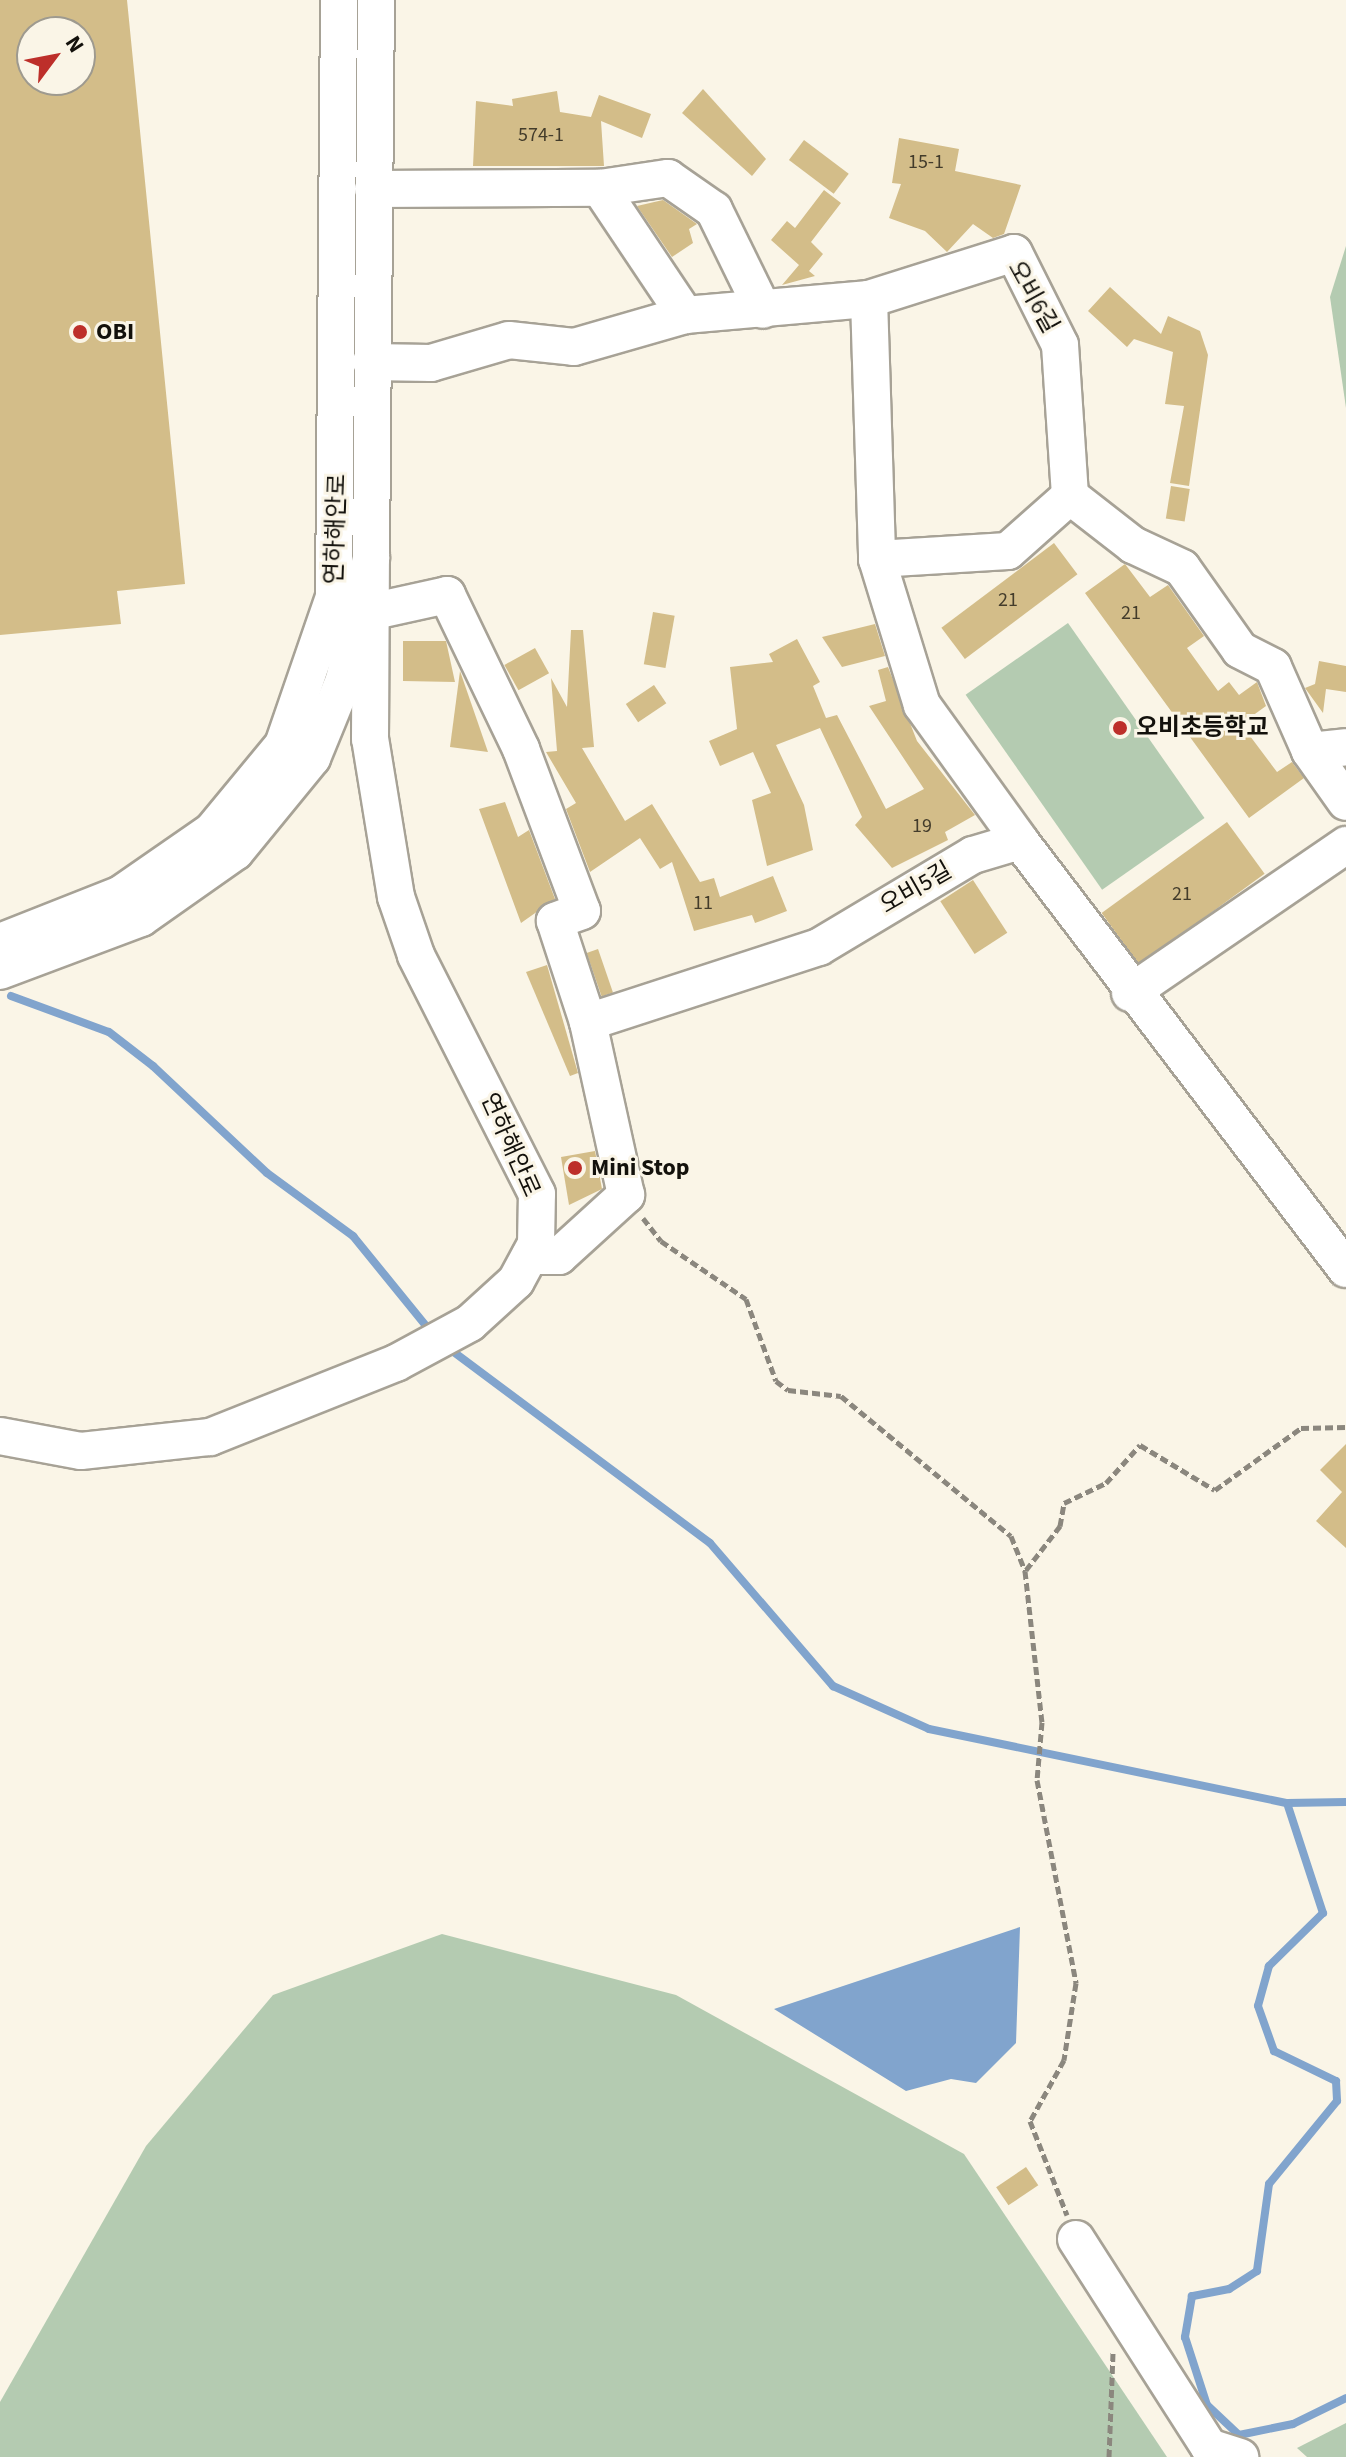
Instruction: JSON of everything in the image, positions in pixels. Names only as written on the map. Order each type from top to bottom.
[{"type":"street","name":"연하해안로","points":[[0,942],[121,894],[212,831],[283,745],[334,597],[339,0]]},
{"type":"street","name":"연하해안로","points":[[0,1436],[81,1451],[210,1437],[418,1351],[451,1333],[516,1281],[530,1256],[537,1194],[416,955],[396,897],[370,739],[376,0]]},
{"type":"street","points":[[373,189],[600,188],[668,178],[714,210],[763,310]]},
{"type":"street","points":[[600,188],[685,315]]},
{"type":"street","name":"오비6길","points":[[371,362],[431,363],[509,340],[574,347],[685,315],[869,299],[1014,253],[1060,345],[1070,496]]},
{"type":"street","points":[[869,299],[877,559],[922,705],[1130,993],[1346,1269]]},
{"type":"street","points":[[877,559],[1008,551],[1070,496],[1133,545],[1182,568],[1240,650],[1273,667],[1310,751],[1346,802]]},
{"type":"street","name":"연하해안로","points":[[0,971],[141,918],[235,852],[312,758],[344,680],[371,558]]},
{"type":"street","points":[[370,612],[447,595],[521,749],[582,911],[555,921],[588,1022],[626,1195],[559,1256],[530,1256]]},
{"type":"street","points":[[1310,751],[1346,747]]},
{"type":"street","name":"오비5길","points":[[588,1022],[819,947],[973,855],[1020,841]]},
{"type":"street","points":[[1130,993],[1346,845]]},
{"type":"street","points":[[1076,2239],[1209,2447],[1240,2457]]},
{"type":"path","points":[[626,1195],[661,1241],[746,1299],[776,1381],[788,1390],[841,1396],[1011,1536],[1025,1571],[1042,1722],[1037,1780],[1076,1983],[1064,2060],[1030,2121],[1076,2239]]},
{"type":"path","points":[[1025,1571],[1060,1526],[1064,1503],[1106,1483],[1140,1445],[1215,1490],[1301,1428],[1346,1427]]},
{"type":"path","points":[[1109,2457],[1114,2334]]},
{"type":"green space","points":[[1346,246],[1346,408],[1330,297]]},
{"type":"green space","points":[[1068,623],[1205,818],[1102,890],[966,695]]},
{"type":"green space","points":[[442,1934],[676,1995],[964,2154],[1167,2457],[0,2457],[0,2402],[146,2146],[273,1995]]},
{"type":"green space","points":[[1346,2423],[1346,2457],[1307,2457],[1297,2448]]},
{"type":"water","points":[[1020,1927],[1016,2043],[976,2083],[951,2079],[906,2091],[774,2009]]},
{"type":"building","name":"OBI","points":[[0,0],[127,0],[185,584],[117,591],[121,624],[0,635]]},
{"type":"building","points":[[703,89],[766,159],[752,176],[682,113]]},
{"type":"building","points":[[557,91],[560,112],[591,117],[599,95],[651,114],[642,138],[601,121],[604,166],[473,166],[476,101],[513,106],[512,99]]},
{"type":"building","points":[[899,138],[959,149],[955,171],[1021,185],[1004,234],[993,238],[973,224],[947,252],[925,231],[889,218],[901,184],[892,183]]},
{"type":"building","points":[[804,140],[849,174],[834,194],[789,160]]},
{"type":"building","points":[[824,190],[841,203],[811,242],[823,254],[809,271],[815,276],[782,285],[799,265],[771,240],[787,221],[795,228]]},
{"type":"building","points":[[663,200],[697,224],[689,229],[693,243],[672,257],[637,206]]},
{"type":"building","points":[[1110,287],[1161,334],[1168,316],[1200,331],[1208,355],[1189,486],[1170,483],[1184,406],[1165,404],[1173,352],[1134,339],[1127,347],[1088,311]]},
{"type":"building","points":[[1171,486],[1190,489],[1185,522],[1166,519]]},
{"type":"building","points":[[1054,543],[1077,574],[965,659],[941,628]]},
{"type":"building","points":[[1125,564],[1150,597],[1168,585],[1204,636],[1187,648],[1218,691],[1229,682],[1239,695],[1257,682],[1266,706],[1241,724],[1277,772],[1292,762],[1304,778],[1249,818],[1085,593]]},
{"type":"building","points":[[653,612],[675,616],[665,668],[644,664]]},
{"type":"building","points":[[875,624],[885,656],[842,667],[822,637]]},
{"type":"building","points":[[571,630],[583,630],[594,747],[582,748],[625,821],[652,804],[700,882],[714,878],[720,897],[773,876],[787,911],[755,923],[752,915],[694,931],[672,862],[660,869],[640,838],[590,872],[566,809],[576,803],[546,752],[557,751],[551,678],[567,707]]},
{"type":"building","points":[[797,639],[820,682],[813,686],[826,718],[837,715],[886,809],[924,789],[869,706],[886,701],[878,670],[888,667],[917,741],[975,815],[945,832],[948,840],[892,868],[855,825],[862,817],[820,728],[776,745],[804,805],[813,850],[767,866],[752,800],[771,793],[753,752],[720,766],[709,741],[737,729],[730,667],[773,662],[769,654]]},
{"type":"building","points":[[403,641],[446,641],[455,682],[403,681]]},
{"type":"building","points":[[535,648],[549,673],[518,690],[504,665]]},
{"type":"building","points":[[1319,661],[1346,666],[1346,692],[1326,689],[1323,713],[1305,688],[1315,684]]},
{"type":"building","points":[[460,671],[488,752],[450,747]]},
{"type":"building","points":[[654,685],[666,703],[638,722],[626,704]]},
{"type":"building","points":[[505,802],[518,837],[529,830],[555,899],[521,923],[479,809]]},
{"type":"building","points":[[1227,822],[1265,874],[1139,965],[1102,913]]},
{"type":"building","points":[[973,880],[1007,933],[975,954],[940,901]]},
{"type":"building","points":[[598,949],[613,992],[602,996],[587,953]]},
{"type":"building","points":[[547,965],[578,1073],[570,1076],[526,972]]},
{"type":"building","points":[[595,1151],[602,1189],[569,1205],[561,1157]]},
{"type":"building","points":[[1346,1444],[1346,1548],[1316,1521],[1342,1492],[1320,1470]]},
{"type":"building","points":[[1026,2167],[1038,2185],[1008,2205],[996,2187]]},
{"type":"waterway","points":[[11,996],[109,1032],[153,1066],[267,1173],[353,1236],[431,1332]]},
{"type":"waterway","points":[[447,1347],[710,1543],[833,1686],[929,1729],[1287,1803],[1346,1802]]},
{"type":"waterway","points":[[1287,1803],[1323,1913],[1269,1966],[1258,2006],[1274,2051],[1336,2081],[1337,2101],[1269,2184],[1257,2271],[1229,2289],[1192,2296],[1185,2337],[1207,2405],[1239,2435],[1293,2424],[1346,2398]]},
{"type":"place","name":"OBI","points":[[80,332]]},
{"type":"place","name":"오비초등학교","points":[[1120,728]]},
{"type":"place","name":"Mini Stop","points":[[575,1168]]}]
